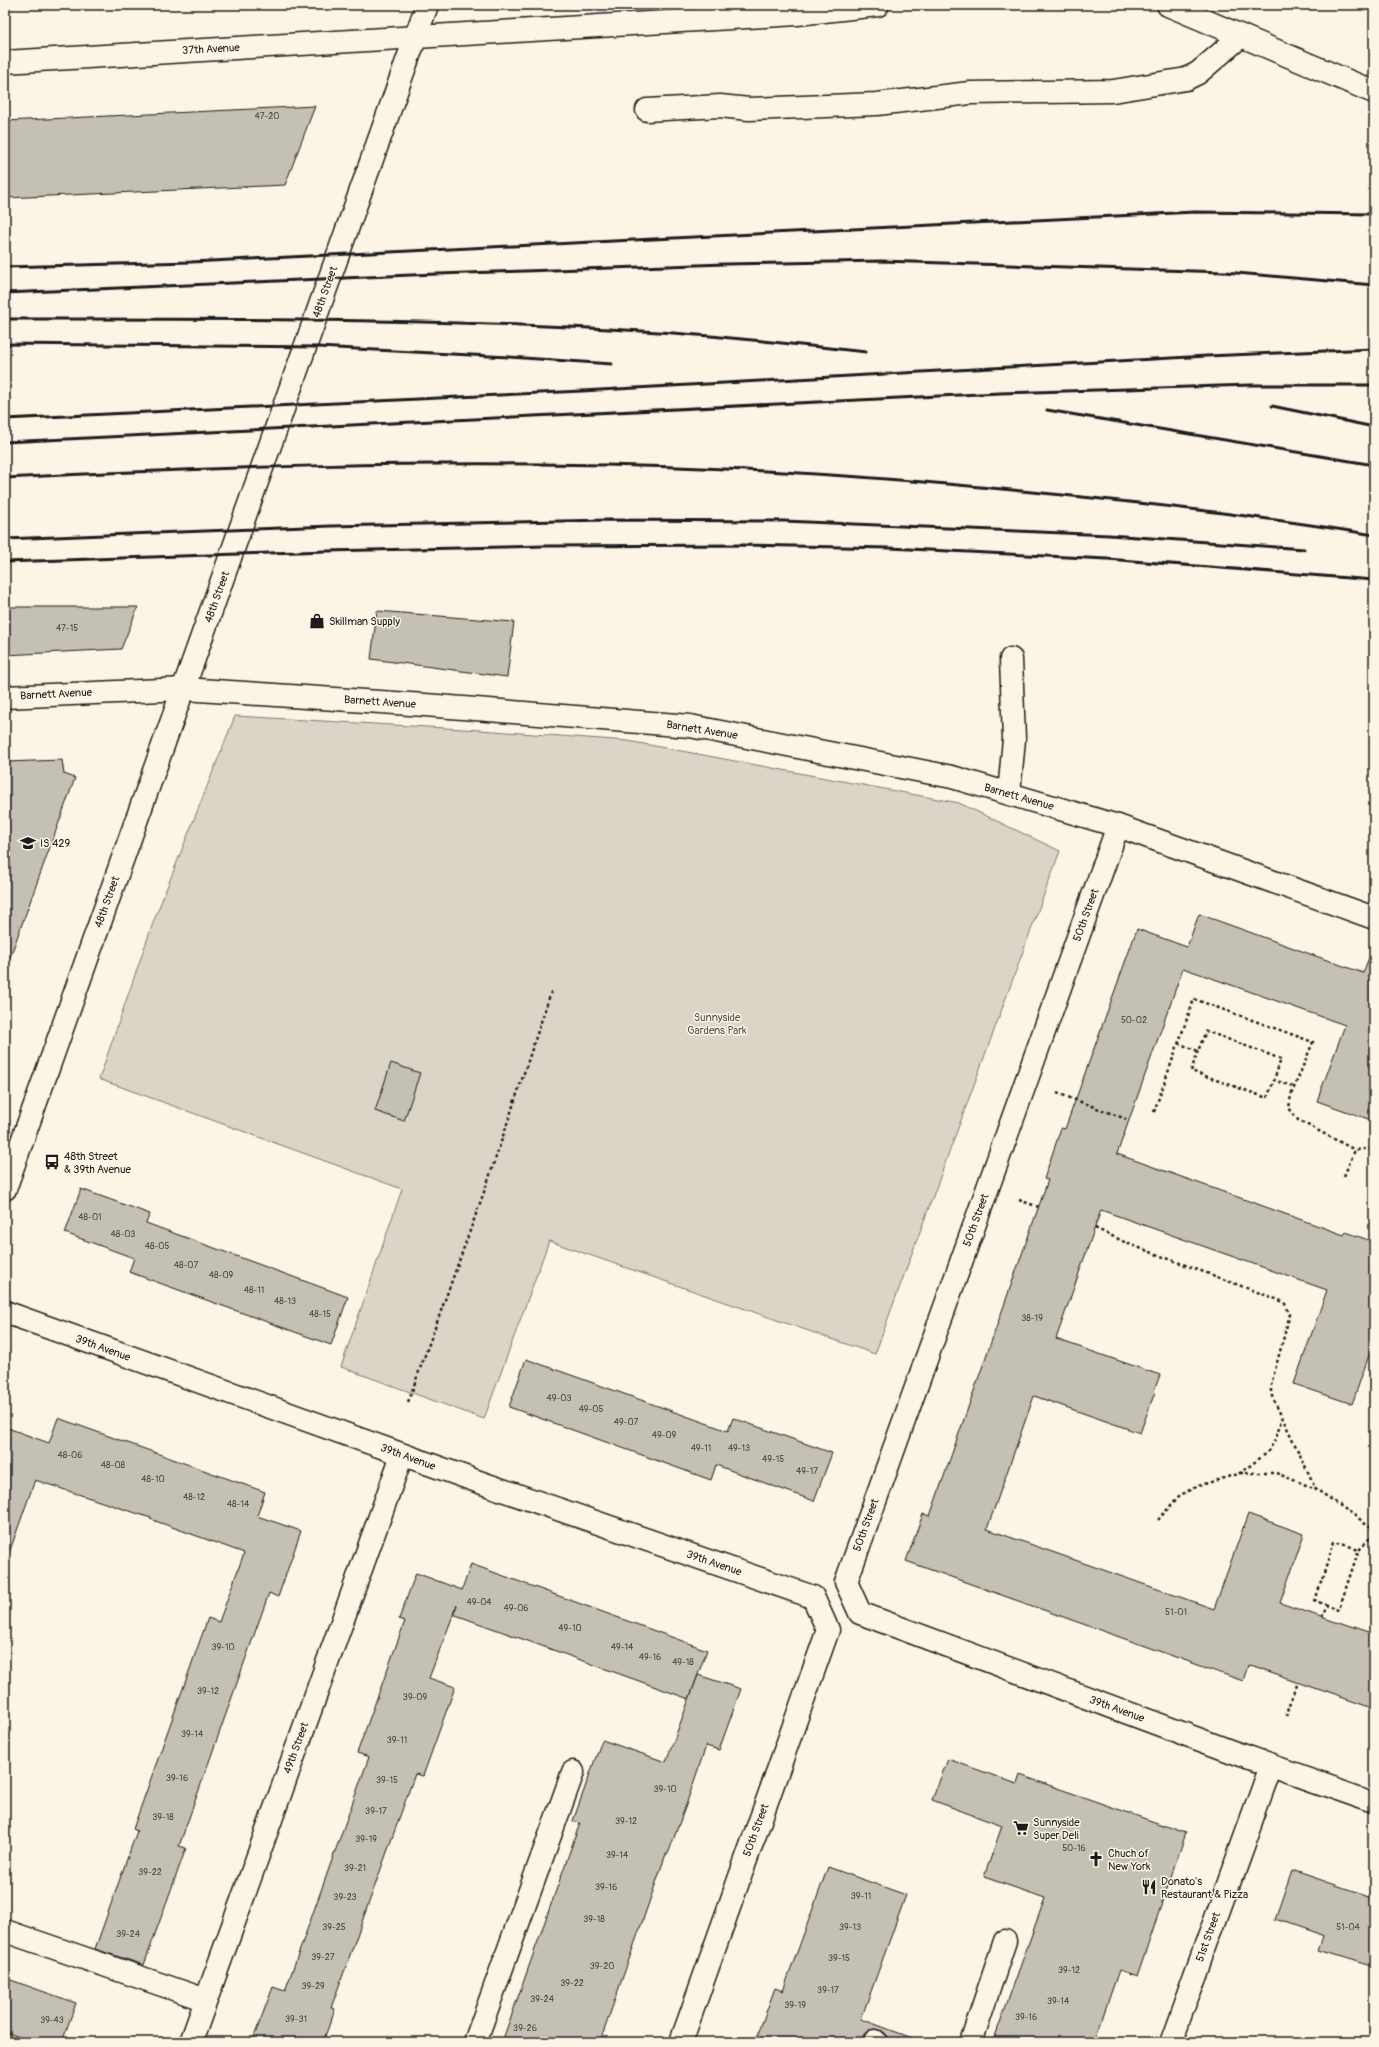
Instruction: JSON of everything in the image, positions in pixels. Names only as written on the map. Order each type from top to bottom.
[{"type":"street","name":"48th Street","points":[[5,1188],[427,5]]},
{"type":"street","name":"37th Avenue","points":[[5,62],[878,5]]},
{"type":"street","points":[[1168,5],[1374,92]]},
{"type":"street","points":[[646,110],[720,106],[749,109],[877,104],[970,93],[1114,91],[1186,79],[1198,73],[1240,36]]},
{"type":"street","points":[[1009,793],[1014,739],[1011,658]]},
{"type":"street","name":"Barnett Avenue","points":[[5,697],[184,689],[426,705],[690,726],[952,777],[1118,826],[1374,918]]},
{"type":"street","name":"50th Street","points":[[860,1613],[846,1582],[1118,826]]},
{"type":"street","name":"39th Avenue","points":[[5,1312],[402,1455],[813,1597]]},
{"type":"street","name":"49th Street","points":[[191,2042],[402,1455]]},
{"type":"street","name":"50th Street","points":[[681,2042],[828,1630],[813,1597]]},
{"type":"street","name":"39th Avenue","points":[[860,1613],[1271,1766],[1374,1802]]},
{"type":"street","name":"51st Street","points":[[1171,2042],[1271,1766]]},
{"type":"street","points":[[475,2042],[573,1772]]},
{"type":"street","points":[[5,1931],[206,2000]]},
{"type":"street","points":[[971,2042],[1005,1941]]},
{"type":"path","points":[[408,1402],[488,1181],[552,989]]},
{"type":"path","points":[[1154,1112],[1194,999],[1313,1042],[1294,1087],[1289,1108],[1298,1120],[1355,1150],[1374,1148]]},
{"type":"path","points":[[1206,1031],[1281,1059],[1267,1098],[1191,1071],[1198,1051],[1206,1031]]},
{"type":"path","points":[[1178,1043],[1198,1051]]},
{"type":"path","points":[[1274,1080],[1294,1087]]},
{"type":"path","points":[[1057,1094],[1126,1120]]},
{"type":"path","points":[[1344,1176],[1355,1150]]},
{"type":"path","points":[[1019,1200],[1039,1207]]},
{"type":"path","points":[[1095,1228],[1129,1244],[1284,1302],[1290,1314],[1271,1385],[1271,1394],[1316,1489]]},
{"type":"path","points":[[1158,1520],[1179,1496],[1195,1487],[1240,1472],[1267,1453],[1276,1439],[1282,1417]]},
{"type":"path","points":[[1240,1472],[1276,1473],[1316,1489],[1374,1529]]},
{"type":"path","points":[[1359,1549],[1334,1542],[1315,1601],[1339,1609],[1359,1549],[1374,1534]]},
{"type":"path","points":[[1322,1618],[1327,1605]]},
{"type":"path","points":[[1286,1716],[1298,1682]]},
{"type":"green space","name":"Sunnyside Gardens Park","points":[[235,716],[480,730],[628,741],[959,803],[1060,851],[875,1354],[549,1241],[484,1419],[341,1367],[402,1189],[99,1079],[154,920]]},
{"type":"building","points":[[315,106],[285,185],[6,198],[5,121]]},
{"type":"building","points":[[5,607],[138,607],[121,649],[5,655]]},
{"type":"building","points":[[377,611],[514,622],[507,677],[371,659]]},
{"type":"building","name":"IS 429","points":[[62,760],[64,774],[75,778],[9,960],[5,960],[5,762]]},
{"type":"building","points":[[1199,914],[1363,973],[1370,955],[1374,956],[1374,1121],[1317,1101],[1345,1025],[1183,968],[1117,1154],[1344,1235],[1346,1232],[1374,1242],[1374,1341],[1352,1404],[1294,1384],[1327,1290],[1101,1210],[1056,1339],[1160,1375],[1154,1391],[1155,1392],[1140,1433],[1034,1396],[987,1529],[1214,1609],[1248,1514],[1304,1534],[1280,1603],[1374,1635],[1374,1709],[1248,1665],[1243,1681],[906,1561],[923,1514],[930,1516],[1048,1180],[1044,1179],[1061,1128],[1065,1129],[1137,929],[1187,947]]},
{"type":"building","points":[[391,1063],[420,1073],[404,1121],[375,1111]]},
{"type":"building","points":[[81,1189],[150,1214],[146,1223],[348,1297],[331,1345],[129,1272],[134,1258],[65,1233]]},
{"type":"building","points":[[526,1359],[728,1431],[733,1418],[832,1453],[814,1501],[716,1465],[711,1480],[509,1407]]},
{"type":"building","points":[[58,1418],[265,1492],[257,1516],[301,1531],[278,1597],[269,1593],[179,1846],[186,1848],[144,1965],[95,1949],[137,1831],[133,1829],[208,1618],[219,1622],[244,1553],[150,1519],[151,1518],[35,1480],[9,1553],[5,1552],[5,1427],[49,1443]]},
{"type":"building","points":[[471,1564],[707,1650],[689,1699],[453,1614],[429,1678],[455,1687],[423,1776],[415,1774],[331,2008],[335,2009],[323,2042],[252,2042],[273,1987],[285,1991],[369,1757],[357,1753],[405,1621],[399,1619],[416,1573],[462,1590]]},
{"type":"building","points":[[698,1675],[741,1689],[719,1750],[706,1746],[668,1854],[666,1854],[600,2042],[502,2042],[580,1823],[573,1821],[602,1740],[666,1762]]},
{"type":"building","points":[[948,1759],[1017,1784],[1020,1775],[1186,1833],[1137,1976],[1119,1970],[1094,2042],[993,2042],[1045,1898],[984,1877],[1002,1826],[932,1800]]},
{"type":"building","points":[[828,1867],[906,1895],[861,2019],[915,2039],[914,2042],[888,2042],[886,2034],[881,2030],[875,2029],[869,2030],[864,2034],[862,2042],[755,2042],[775,1988],[783,1991]]},
{"type":"building","points":[[1292,1870],[1374,1898],[1374,1967],[1319,1950],[1324,1936],[1275,1919]]},
{"type":"building","points":[[5,1978],[76,2003],[62,2042],[34,2042],[5,2032]]},
{"type":"railway","points":[[5,267],[191,262],[1195,212],[1374,214]]},
{"type":"railway","points":[[5,293],[411,275],[725,264],[881,261],[1225,272],[1374,285]]},
{"type":"railway","points":[[5,319],[403,321],[562,327],[698,335],[866,352]]},
{"type":"railway","points":[[5,344],[318,347],[612,364]]},
{"type":"railway","points":[[5,419],[582,391],[1207,356],[1374,349]]},
{"type":"railway","points":[[5,442],[1000,393],[1251,385],[1374,385]]},
{"type":"railway","points":[[1272,406],[1374,427]]},
{"type":"railway","points":[[1047,410],[1374,465]]},
{"type":"railway","points":[[5,478],[243,468],[401,464],[560,464],[688,467],[836,475],[1032,492],[1203,510],[1374,535]]},
{"type":"railway","points":[[5,539],[331,526],[608,520],[784,521],[1109,535],[1304,549]]},
{"type":"railway","points":[[5,562],[326,551],[546,546],[741,545],[889,548],[1107,559],[1374,580]]},
{"type":"place","name":"Skillman Supply","points":[[317,621]]},
{"type":"place","name":"IS 429","points":[[28,843]]},
{"type":"place","name":"48th Street & 39th Avenue","points":[[52,1162]]},
{"type":"place","name":"Sunnyside Super Deli","points":[[1021,1828]]},
{"type":"place","name":"Chuch of New York","points":[[1096,1859]]},
{"type":"place","name":"Donato's Restaurant & Pizza","points":[[1149,1887]]}]
